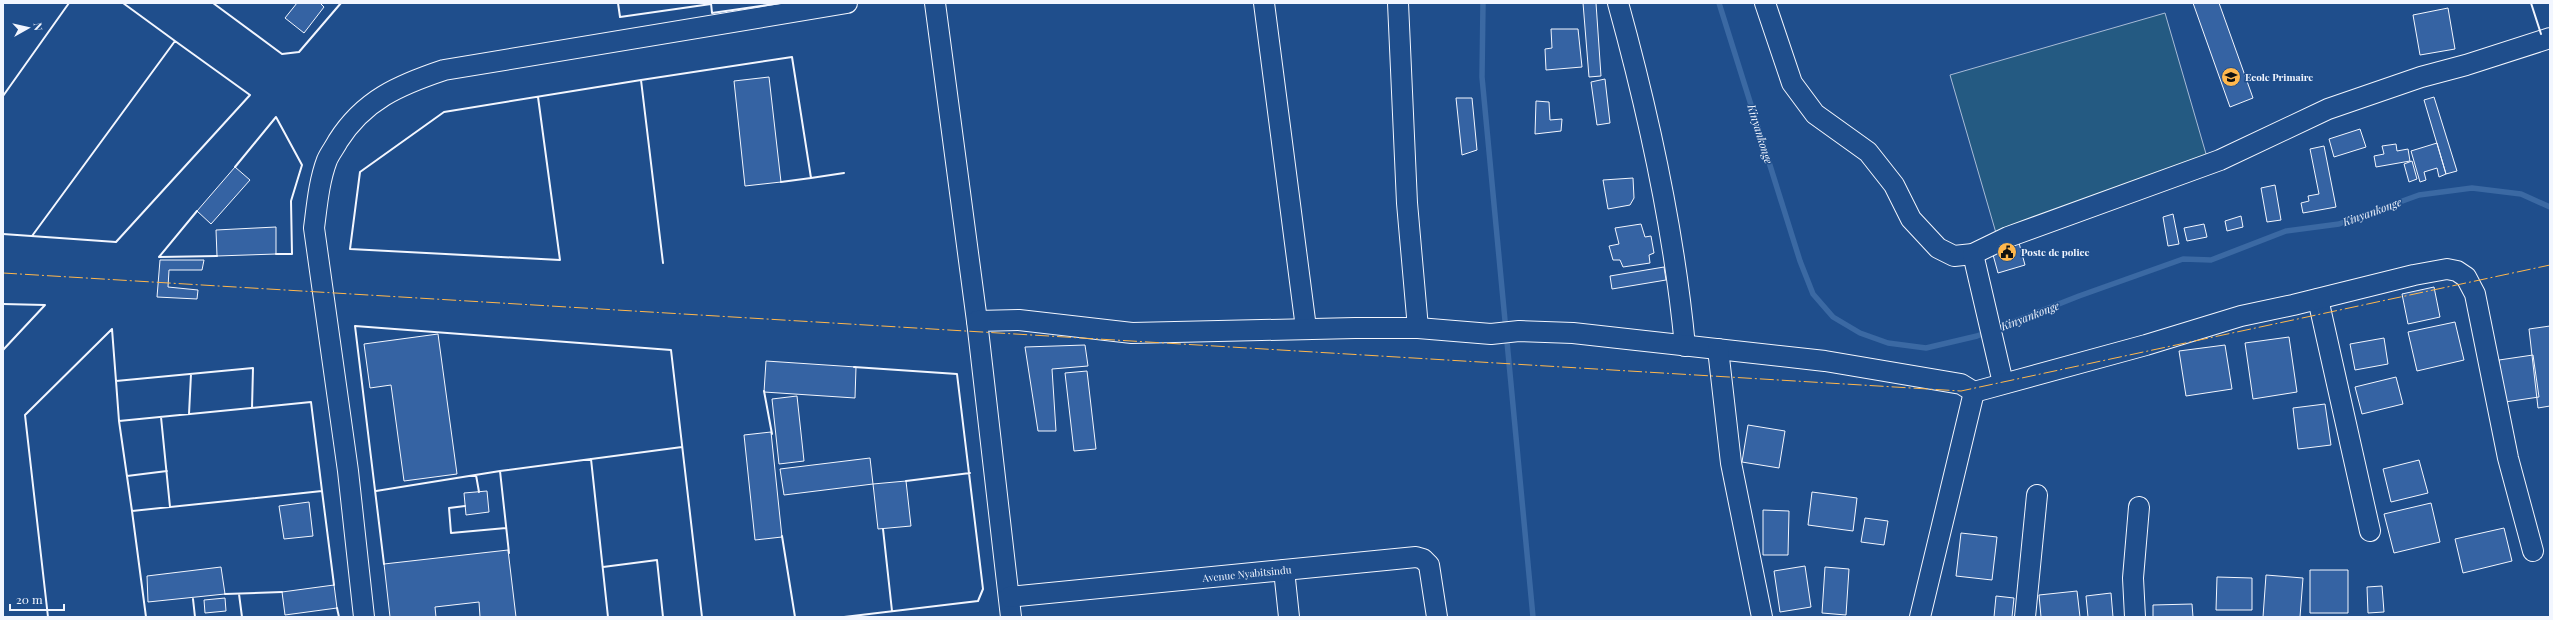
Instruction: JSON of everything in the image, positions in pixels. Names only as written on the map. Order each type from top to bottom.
[{"type":"street","points":[[364,617],[348,471],[314,228],[319,190],[328,159],[347,127],[376,98],[412,80],[444,70],[847,3]]},
{"type":"street","points":[[935,3],[977,321],[1012,617]]},
{"type":"street","points":[[1264,3],[1306,328]]},
{"type":"street","points":[[1398,3],[1407,203],[1418,328]]},
{"type":"street","points":[[1618,3],[1640,81],[1679,282],[1684,346]]},
{"type":"street","points":[[1765,3],[1792,83],[1815,114],[1868,152],[1894,185],[1911,219],[1938,248],[1954,256],[1973,254],[2008,237],[2220,160],[2328,109],[2421,77],[2466,65],[2550,38]]},
{"type":"street","points":[[1973,254],[2003,383]]},
{"type":"street","points":[[977,321],[1019,320],[1132,332],[1306,328],[1418,328],[1491,334],[1519,331],[1573,333],[1825,360],[1961,384],[1974,392],[2003,383],[2077,365],[2241,316],[2318,299],[2352,289],[2447,270],[2457,271],[2466,277],[2475,294],[2504,437],[2533,551]]},
{"type":"street","points":[[2318,299],[2370,531]]},
{"type":"street","points":[[1718,349],[1731,463],[1762,617]]},
{"type":"street","points":[[1920,617],[1974,392]]},
{"type":"street","points":[[2025,617],[2037,495]]},
{"type":"street","points":[[2135,617],[2133,578],[2139,507]]},
{"type":"street","name":"Avenue Nyabitsindu","points":[[1009,597],[1416,557],[1423,559],[1429,565],[1432,575],[1437,617]]},
{"type":"street","points":[[1284,570],[1289,617]]},
{"type":"shaded area","points":[[2165,13],[2211,171],[1996,233],[1950,75]]},
{"type":"building","points":[[297,3],[320,3],[324,7],[304,33],[285,18]]},
{"type":"building","points":[[1583,3],[1596,3],[1601,76],[1589,77]]},
{"type":"building","points":[[2193,3],[2219,3],[2253,98],[2230,107]]},
{"type":"building","points":[[2448,8],[2455,49],[2420,55],[2413,15]]},
{"type":"building","points":[[1551,29],[1578,29],[1582,67],[1546,70],[1545,49],[1552,48]]},
{"type":"building","points":[[769,77],[781,182],[745,186],[734,81]]},
{"type":"building","points":[[1605,79],[1610,123],[1597,125],[1591,82]]},
{"type":"building","points":[[2434,97],[2457,171],[2446,174],[2424,100]]},
{"type":"building","points":[[1456,98],[1472,98],[1477,150],[1462,155]]},
{"type":"building","points":[[1536,101],[1549,102],[1550,120],[1562,119],[1561,131],[1535,134]]},
{"type":"building","points":[[2360,129],[2366,147],[2334,157],[2329,139]]},
{"type":"building","points":[[2437,143],[2446,174],[2439,177],[2437,168],[2424,172],[2426,180],[2420,182],[2411,151]]},
{"type":"building","points":[[2396,144],[2397,151],[2408,149],[2410,161],[2376,167],[2374,156],[2384,154],[2382,146]]},
{"type":"building","points":[[2324,146],[2336,207],[2303,213],[2301,203],[2309,201],[2308,196],[2319,194],[2310,149]]},
{"type":"building","points":[[2412,161],[2417,179],[2409,182],[2404,164]]},
{"type":"building","points":[[235,167],[250,180],[211,224],[197,211]]},
{"type":"building","points":[[1633,178],[1634,198],[1630,205],[1608,209],[1603,180]]},
{"type":"building","points":[[2275,185],[2281,220],[2267,222],[2261,188]]},
{"type":"building","points":[[2173,214],[2179,244],[2168,246],[2163,217]]},
{"type":"building","points":[[2241,216],[2243,227],[2227,231],[2225,221]]},
{"type":"building","points":[[1641,224],[1645,237],[1651,236],[1654,253],[1649,255],[1650,263],[1623,267],[1620,260],[1613,260],[1609,246],[1619,244],[1615,228]]},
{"type":"building","points":[[2204,224],[2207,237],[2187,241],[2184,228]]},
{"type":"building","points":[[276,227],[276,254],[217,256],[216,230]]},
{"type":"building","points":[[2019,243],[2025,265],[1998,273],[1992,251]]},
{"type":"building","points":[[160,260],[204,260],[202,270],[169,270],[168,287],[198,290],[197,299],[157,297]]},
{"type":"building","points":[[1664,267],[1666,280],[1612,289],[1610,276]]},
{"type":"building","points":[[2434,287],[2440,317],[2408,324],[2402,294]]},
{"type":"building","points":[[2455,322],[2464,360],[2417,371],[2408,332]]},
{"type":"building","points":[[2550,326],[2550,406],[2538,408],[2529,329]]},
{"type":"building","points":[[438,334],[457,474],[404,481],[391,385],[370,388],[364,344]]},
{"type":"building","points":[[2289,337],[2297,392],[2253,399],[2245,343]]},
{"type":"building","points":[[2384,338],[2388,364],[2355,370],[2350,344]]},
{"type":"building","points":[[1085,345],[1088,366],[1052,369],[1056,431],[1038,431],[1025,347]]},
{"type":"building","points":[[2225,345],[2232,389],[2186,396],[2179,351]]},
{"type":"building","points":[[2533,355],[2539,397],[2505,402],[2499,360]]},
{"type":"building","points":[[766,361],[856,367],[855,398],[764,392]]},
{"type":"building","points":[[1087,371],[1096,449],[1074,451],[1065,373]]},
{"type":"building","points":[[2396,377],[2403,404],[2362,414],[2355,387]]},
{"type":"building","points":[[797,396],[804,461],[779,464],[772,399]]},
{"type":"building","points":[[2325,404],[2331,445],[2298,449],[2293,408]]},
{"type":"building","points":[[1748,425],[1785,431],[1779,468],[1742,462]]},
{"type":"building","points":[[771,432],[782,537],[755,540],[744,435]]},
{"type":"building","points":[[870,458],[873,484],[784,495],[780,469]]},
{"type":"building","points":[[2419,460],[2428,493],[2391,502],[2383,469]]},
{"type":"building","points":[[906,481],[911,526],[878,529],[873,484]]},
{"type":"building","points":[[487,491],[489,512],[466,515],[464,493]]},
{"type":"building","points":[[1812,492],[1857,498],[1853,531],[1808,525]]},
{"type":"building","points":[[309,502],[313,536],[284,539],[279,506]]},
{"type":"building","points":[[2431,503],[2440,542],[2394,553],[2384,514]]},
{"type":"building","points":[[1763,510],[1789,511],[1788,555],[1763,555]]},
{"type":"building","points":[[1865,518],[1888,521],[1884,545],[1861,542]]},
{"type":"building","points":[[2504,528],[2512,561],[2463,573],[2455,539]]},
{"type":"building","points":[[1961,533],[1997,537],[1992,580],[1956,576]]},
{"type":"building","points":[[508,550],[516,617],[480,617],[479,602],[435,607],[436,617],[390,617],[384,564]]},
{"type":"building","points":[[1805,566],[1811,607],[1780,612],[1774,571]]},
{"type":"building","points":[[221,567],[225,594],[148,602],[147,576]]},
{"type":"building","points":[[1825,567],[1849,569],[1846,615],[1822,613]]},
{"type":"building","points":[[2310,570],[2348,570],[2348,613],[2310,613]]},
{"type":"building","points":[[2266,575],[2303,578],[2300,617],[2263,617]]},
{"type":"building","points":[[2217,577],[2252,578],[2252,610],[2216,610]]},
{"type":"building","points":[[334,585],[337,608],[285,615],[282,592]]},
{"type":"building","points":[[2382,586],[2384,612],[2368,613],[2367,587]]},
{"type":"building","points":[[2077,591],[2080,617],[2041,617],[2039,595]]},
{"type":"building","points":[[2111,593],[2113,617],[2088,617],[2086,596]]},
{"type":"building","points":[[1996,596],[2014,598],[2012,617],[1994,617]]},
{"type":"building","points":[[225,598],[226,611],[205,613],[204,600]]},
{"type":"building","points":[[2192,604],[2193,617],[2153,617],[2153,605]]},
{"type":"waterway","points":[[1483,3],[1482,77],[1533,617]]},
{"type":"waterway","name":"Kinyankonge","points":[[1719,3],[1800,261],[1813,294],[1833,317],[1860,333],[1888,343],[1926,348],[1977,336],[2079,296],[2183,259],[2211,260],[2286,231],[2339,224],[2419,195],[2472,188],[2521,194],[2550,207]]},
{"type":"wall","points":[[3,96],[69,3]]},
{"type":"wall","points":[[32,236],[175,41],[123,3]]},
{"type":"wall","points":[[213,3],[282,54],[299,52],[341,3]]},
{"type":"wall","points":[[618,3],[620,17],[711,4]]},
{"type":"wall","points":[[711,3],[712,13],[781,3]]},
{"type":"wall","points":[[2531,3],[2541,34]]},
{"type":"wall","points":[[3,234],[116,242],[250,95],[175,41]]},
{"type":"wall","points":[[663,263],[641,80],[792,57],[811,178],[781,182]]},
{"type":"wall","points":[[538,97],[560,260],[350,249],[360,172],[444,112],[641,80]]},
{"type":"wall","points":[[235,167],[276,117],[302,165],[291,201],[292,254],[276,254]]},
{"type":"wall","points":[[811,178],[844,173]]},
{"type":"wall","points":[[197,211],[159,257],[217,256]]},
{"type":"wall","points":[[3,304],[45,305],[3,350]]},
{"type":"wall","points":[[384,564],[355,326],[671,350],[702,617]]},
{"type":"wall","points":[[48,617],[25,415],[112,329],[116,381]]},
{"type":"wall","points":[[844,617],[978,601],[983,589],[957,374],[854,367]]},
{"type":"wall","points":[[119,421],[116,381],[253,368],[252,408]]},
{"type":"wall","points":[[189,414],[191,374]]},
{"type":"wall","points":[[764,391],[772,434]]},
{"type":"wall","points":[[132,511],[119,421],[311,402],[322,491]]},
{"type":"wall","points":[[161,417],[170,507]]},
{"type":"wall","points":[[376,491],[500,471],[682,447]]},
{"type":"wall","points":[[591,459],[608,617]]},
{"type":"wall","points":[[127,476],[167,471]]},
{"type":"wall","points":[[500,471],[509,553]]},
{"type":"wall","points":[[906,481],[970,473]]},
{"type":"wall","points":[[476,475],[479,492]]},
{"type":"wall","points":[[146,617],[132,511],[322,491],[334,585]]},
{"type":"wall","points":[[465,506],[449,508],[451,533],[506,528]]},
{"type":"wall","points":[[883,529],[892,611]]},
{"type":"wall","points":[[782,536],[795,617]]},
{"type":"wall","points":[[603,567],[657,560],[663,617]]},
{"type":"wall","points":[[225,594],[282,592]]},
{"type":"wall","points":[[239,594],[242,617]]},
{"type":"wall","points":[[193,599],[195,617]]},
{"type":"wall","points":[[337,608],[339,617]]},
{"type":"power","points":[[3,273],[1961,391],[2550,265]]},
{"type":"place","name":"Ecole Primaire","points":[[2231,77]]},
{"type":"place","name":"Poste de police","points":[[2007,252]]}]
